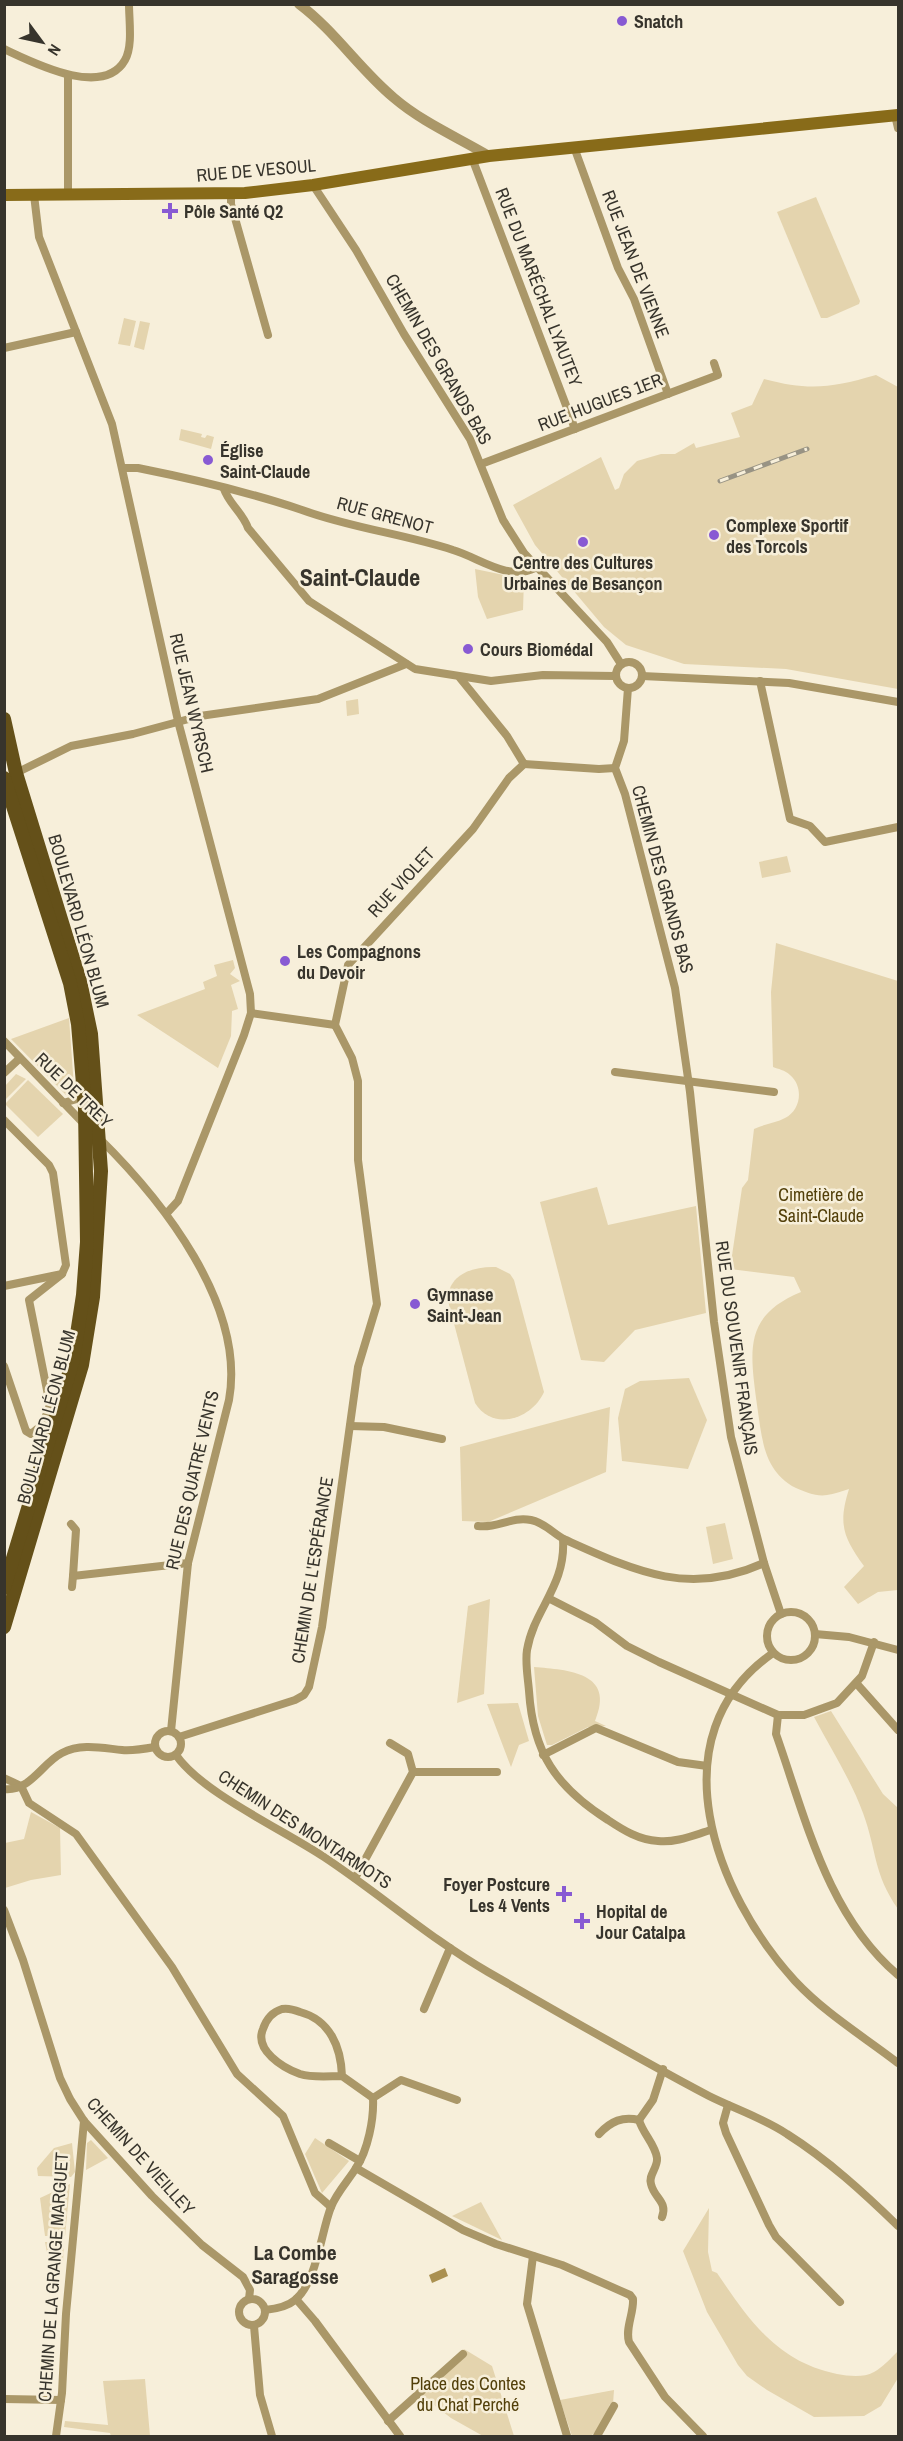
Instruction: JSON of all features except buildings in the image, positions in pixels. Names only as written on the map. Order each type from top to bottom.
[{"type":"main road","name":"RUE DE VESOUL","points":[[4,194],[29,196],[231,194],[313,185],[472,152],[489,156],[897,115]]},
{"type":"main road","name":"BOULEVARD LÉON BLUM","points":[[4,719],[8,779],[67,972],[78,1024],[85,1125],[87,1242],[83,1295],[73,1360],[4,1588]]},
{"type":"main road","name":"BOULEVARD LÉON BLUM","points":[[4,1627],[82,1365],[93,1297],[101,1171],[91,1034],[80,981],[8,779]]},
{"type":"street","points":[[4,49],[68,76],[102,75],[118,68],[128,50],[129,4]]},
{"type":"street","points":[[299,4],[321,22],[392,97],[472,152]]},
{"type":"street","points":[[68,76],[68,194]]},
{"type":"street","points":[[897,115],[898,128]]},
{"type":"street","name":"RUE JEAN DE VIENNE","points":[[574,147],[618,268],[634,299],[668,394]]},
{"type":"street","name":"RUE DU MARÉCHAL LYAUTEY","points":[[472,152],[575,429]]},
{"type":"street","name":"CHEMIN DES GRANDS BAS","points":[[313,185],[356,250],[404,334],[470,439],[503,520],[536,568],[607,642],[621,663]]},
{"type":"street","points":[[231,194],[231,204],[268,334]]},
{"type":"street","name":"RUE JEAN WYRSCH","points":[[29,196],[39,237],[110,416],[178,721],[250,994],[251,1013],[178,1201],[167,1213]]},
{"type":"street","points":[[4,348],[76,332]]},
{"type":"street","name":"RUE HUGUES 1ER","points":[[481,464],[718,375],[714,363]]},
{"type":"street","name":"RUE GRENOT","points":[[123,468],[138,468],[198,480],[224,489],[455,550],[490,567],[521,572],[536,568]]},
{"type":"street","points":[[224,489],[228,500],[246,521],[248,528],[309,601],[406,664],[421,671],[491,681],[543,675],[615,676]]},
{"type":"street","points":[[634,662],[641,668],[642,676],[636,687],[621,686],[615,676],[621,663],[634,662]]},
{"type":"street","points":[[8,779],[71,746],[133,734],[178,721],[318,699],[406,664]]},
{"type":"street","points":[[642,676],[760,681],[898,702]]},
{"type":"street","points":[[460,678],[507,736],[524,764],[615,768]]},
{"type":"street","points":[[760,681],[790,819],[810,826],[825,842],[898,827]]},
{"type":"street","name":"CHEMIN DES GRANDS BAS","points":[[628,688],[624,741],[615,768],[625,794],[675,988],[688,1080]]},
{"type":"street","name":"RUE VIOLET","points":[[335,1025],[348,965],[473,829],[509,778],[524,764]]},
{"type":"street","points":[[251,1013],[335,1025]]},
{"type":"street","name":"BOULEVARD LÉON BLUM","points":[[63,1103],[74,1102],[78,1095],[78,1024]]},
{"type":"street","name":"CHEMIN DE L'ESPÉRANCE","points":[[179,1737],[295,1700],[304,1695],[309,1687],[322,1627],[358,1367],[376,1310],[377,1296],[358,1160],[358,1081],[352,1058],[335,1025]]},
{"type":"street","name":"RUE DE TREY","points":[[4,1041],[19,1059],[100,1138],[167,1213]]},
{"type":"street","points":[[4,1073],[19,1059]]},
{"type":"street","points":[[615,1072],[774,1092]]},
{"type":"street","name":"RUE DU SOUVENIR FRANÇAIS","points":[[688,1080],[714,1322],[727,1412],[736,1461],[764,1563],[781,1614]]},
{"type":"street","points":[[4,1120],[49,1165],[53,1173],[66,1265],[62,1274],[29,1300],[50,1405],[43,1424],[31,1434],[26,1431],[4,1366]]},
{"type":"street","points":[[101,1171],[110,1163],[121,1161]]},
{"type":"street","name":"RUE DES QUATRE VENTS","points":[[167,1213],[186,1242],[218,1307],[228,1347],[232,1383],[188,1563],[171,1731]]},
{"type":"street","points":[[4,1286],[62,1274]]},
{"type":"street","points":[[350,1426],[384,1427],[442,1439]]},
{"type":"street","points":[[477,1526],[490,1528],[513,1519],[532,1520],[551,1528],[562,1539],[643,1573],[680,1581],[705,1580],[741,1573],[764,1563]]},
{"type":"street","points":[[71,1524],[76,1530],[72,1587]]},
{"type":"street","points":[[562,1539],[560,1573],[531,1635],[527,1652],[532,1724],[543,1755],[557,1777],[576,1799],[627,1832],[658,1841],[673,1841],[711,1830]]},
{"type":"street","points":[[73,1576],[188,1563]]},
{"type":"street","points":[[549,1599],[595,1622],[627,1646],[730,1696],[778,1715],[804,1715],[822,1711],[837,1703],[857,1684],[874,1642]]},
{"type":"street","points":[[788,1612],[803,1615],[809,1620],[815,1634],[811,1649],[798,1659],[785,1660],[773,1653],[768,1646],[767,1632],[774,1618],[788,1612]]},
{"type":"street","points":[[815,1634],[874,1642],[898,1650]]},
{"type":"street","points":[[773,1653],[759,1662],[730,1696],[715,1731],[707,1766],[706,1798],[711,1830],[730,1886],[752,1928],[771,1953],[830,2015],[898,2063]]},
{"type":"street","points":[[857,1684],[898,1730]]},
{"type":"street","points":[[778,1715],[776,1734],[833,1892],[872,1951],[898,1976]]},
{"type":"street","points":[[543,1755],[596,1728],[678,1762],[707,1766]]},
{"type":"street","points":[[171,1731],[179,1737],[181,1744],[176,1755],[163,1757],[155,1747],[159,1735],[171,1731]]},
{"type":"street","points":[[355,1878],[413,1772],[408,1754],[390,1743]]},
{"type":"street","points":[[4,1789],[30,1782],[46,1764],[70,1750],[83,1747],[123,1750],[155,1747]]},
{"type":"street","name":"CHEMIN DES MONTARMOTS","points":[[176,1755],[187,1770],[355,1878],[450,1948],[728,2105],[784,2132],[821,2157],[898,2226]]},
{"type":"street","points":[[413,1772],[497,1772]]},
{"type":"street","points":[[4,1778],[21,1785],[29,1803],[76,1834],[172,1966],[237,2074],[283,2116],[315,2193],[331,2207]]},
{"type":"street","name":"CHEMIN DE VIEILLEY","points":[[4,1910],[23,1960],[60,2078],[84,2121],[186,2230],[243,2277],[250,2290],[249,2299]]},
{"type":"street","points":[[424,2009],[450,1948]]},
{"type":"street","points":[[342,2076],[337,2044],[318,2018],[282,2009],[269,2018],[261,2034],[264,2048],[279,2063],[300,2074],[342,2076],[373,2098]]},
{"type":"street","points":[[639,2120],[653,2100],[663,2069]]},
{"type":"street","points":[[373,2098],[402,2080],[457,2100]]},
{"type":"street","points":[[265,2310],[277,2309],[296,2299],[312,2271],[331,2207],[358,2164],[371,2123],[373,2098]]},
{"type":"street","points":[[728,2105],[723,2123],[726,2133],[769,2225],[777,2237],[840,2302]]},
{"type":"street","points":[[599,2134],[614,2121],[628,2117],[639,2120],[657,2159],[656,2168],[650,2179],[651,2185],[663,2202],[665,2209],[662,2217]]},
{"type":"street","name":"CHEMIN DE LA GRANGE MARGUET","points":[[56,2436],[84,2121]]},
{"type":"street","points":[[329,2143],[358,2164],[463,2230],[562,2265],[633,2299],[627,2336],[629,2342],[665,2397],[703,2436]]},
{"type":"street","points":[[533,2256],[527,2292],[528,2310],[567,2436]]},
{"type":"street","points":[[249,2299],[258,2300],[265,2310],[264,2319],[254,2326],[242,2322],[238,2315],[240,2307],[249,2299]]},
{"type":"street","points":[[296,2299],[315,2321],[400,2436]]},
{"type":"street","points":[[254,2326],[260,2395],[272,2436]]},
{"type":"street","points":[[388,2421],[463,2354]]},
{"type":"street","points":[[4,2399],[61,2400]]},
{"type":"street","points":[[597,2436],[614,2406]]},
{"type":"green space","points":[[816,197],[860,301],[859,304],[827,318],[821,318],[777,212]]},
{"type":"green space","points":[[124,318],[136,321],[130,346],[118,344]]},
{"type":"green space","points":[[140,321],[150,323],[144,350],[134,347]]},
{"type":"green space","name":"Complexe Sportif des Torcols","points":[[876,375],[898,387],[898,689],[786,669],[684,664],[626,645],[604,627],[535,545],[513,505],[601,457],[615,490],[619,488],[624,474],[637,461],[661,454],[675,454],[694,443],[696,448],[740,437],[731,413],[752,405],[764,379],[794,385],[820,386],[846,383]]},
{"type":"green space","points":[[181,429],[202,434],[201,437],[205,438],[207,435],[214,437],[211,449],[179,440]]},
{"type":"green space","points":[[475,569],[524,579],[523,610],[487,619],[478,597]]},
{"type":"green space","points":[[358,699],[359,714],[347,716],[346,701]]},
{"type":"green space","points":[[787,856],[791,872],[762,878],[759,862]]},
{"type":"green space","name":"Cimetière de Saint-Claude","points":[[776,943],[898,981],[898,1590],[878,1592],[858,1604],[844,1587],[864,1566],[851,1547],[844,1530],[844,1512],[849,1489],[830,1495],[819,1495],[796,1488],[785,1481],[770,1463],[763,1441],[753,1368],[755,1337],[760,1324],[769,1312],[801,1292],[794,1277],[730,1269],[742,1188],[748,1180],[754,1129],[781,1120],[790,1114],[799,1098],[797,1086],[790,1075],[773,1067],[771,992]]},
{"type":"green space","points":[[233,960],[235,968],[230,974],[240,981],[231,985],[238,1009],[232,1011],[231,1036],[218,1068],[137,1015],[205,989],[203,982],[217,976],[214,965]]},
{"type":"green space","points":[[69,1018],[74,1087],[66,1095],[11,1039]]},
{"type":"green space","points":[[16,1074],[26,1079],[5,1100],[5,1086]]},
{"type":"green space","points":[[28,1080],[63,1114],[38,1137],[5,1104]]},
{"type":"green space","points":[[597,1187],[608,1225],[696,1206],[706,1313],[635,1330],[604,1362],[581,1360],[540,1202]]},
{"type":"green space","points":[[496,1267],[510,1274],[514,1280],[544,1392],[531,1409],[522,1415],[502,1419],[483,1412],[475,1403],[448,1301],[452,1284],[457,1278],[471,1270]]},
{"type":"green space","points":[[689,1378],[707,1420],[688,1469],[622,1461],[618,1418],[625,1389],[640,1381]]},
{"type":"green space","points":[[610,1407],[606,1472],[488,1522],[462,1521],[460,1447]]},
{"type":"green space","points":[[725,1523],[733,1559],[713,1564],[706,1527]]},
{"type":"green space","points":[[490,1599],[484,1694],[457,1703],[468,1606]]},
{"type":"green space","points":[[534,1667],[574,1672],[594,1683],[599,1692],[600,1705],[595,1721],[606,1726],[588,1727],[552,1745],[547,1745],[538,1716]]},
{"type":"green space","points":[[518,1703],[529,1741],[519,1745],[511,1767],[487,1704]]},
{"type":"green space","points":[[831,1711],[883,1794],[898,1808],[898,1909],[884,1884],[858,1801],[814,1717]]},
{"type":"green space","points":[[31,1812],[60,1828],[61,1875],[31,1880],[5,1888],[5,1843],[24,1839]]},
{"type":"green space","points":[[315,2138],[349,2161],[322,2193],[305,2154]]},
{"type":"green space","points":[[91,2140],[108,2158],[86,2170],[87,2143]]},
{"type":"green space","points":[[72,2143],[75,2172],[71,2177],[38,2176],[37,2168],[54,2148]]},
{"type":"green space","points":[[70,2184],[65,2236],[45,2236],[40,2198]]},
{"type":"green space","points":[[481,2202],[502,2240],[452,2216]]},
{"type":"green space","points":[[709,2208],[708,2252],[712,2271],[717,2273],[766,2337],[781,2349],[797,2360],[816,2368],[856,2376],[874,2372],[898,2351],[898,2378],[881,2406],[864,2416],[814,2417],[747,2376],[738,2365],[707,2312],[683,2251]]},
{"type":"green space","points":[[45,2242],[64,2243],[63,2262],[50,2269]]},
{"type":"green space","name":"Place des Contes du Chat Perché","points":[[464,2349],[492,2366],[514,2436],[483,2436],[451,2418],[421,2395],[466,2356]]},
{"type":"green space","points":[[145,2379],[150,2436],[111,2436],[110,2433],[64,2427],[65,2421],[108,2425],[103,2381]]},
{"type":"green space","points":[[614,2390],[613,2404],[610,2404],[603,2422],[595,2433],[591,2436],[572,2436],[560,2400]]},
{"type":"shaded area","points":[[445,2268],[448,2276],[432,2283],[429,2275]]},
{"type":"railway","points":[[720,481],[807,449]]},
{"type":"place","name":"Snatch","points":[[622,21]]},
{"type":"place","name":"Pôle Santé Q2","points":[[170,211]]},
{"type":"place","name":"Église Saint-Claude","points":[[208,460]]},
{"type":"place","name":"Complexe Sportif des Torcols","points":[[714,535]]},
{"type":"place","name":"Centre des Cultures Urbaines de Besançon","points":[[583,542]]},
{"type":"place","name":"Cours Biomédal","points":[[468,649]]},
{"type":"place","name":"Les Compagnons du Devoir","points":[[285,961]]},
{"type":"place","name":"Gymnase Saint-Jean","points":[[415,1304]]},
{"type":"place","name":"Foyer Postcure Les 4 Vents","points":[[564,1894]]},
{"type":"place","name":"Hopital de Jour Catalpa","points":[[582,1921]]},
{"type":"district","name":"Saint-Claude","points":[[360,577]]},
{"type":"district","name":"La Combe Saragosse","points":[[295,2264]]}]
